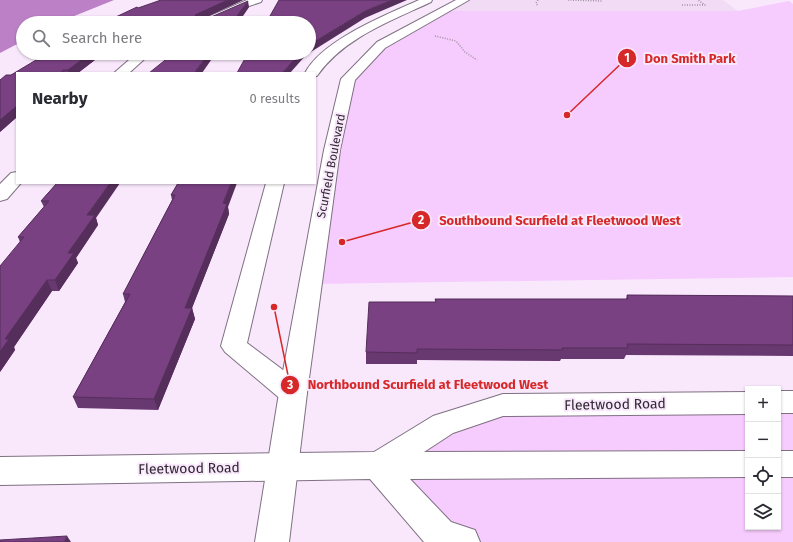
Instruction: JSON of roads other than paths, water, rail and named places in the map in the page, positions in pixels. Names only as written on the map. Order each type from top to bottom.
[{"type":"street","points":[[218,16],[256,0]]},
{"type":"street","points":[[312,72],[314,68],[337,47],[364,30],[427,0]]},
{"type":"street","name":"Scurfield Boulevard","points":[[272,542],[293,393],[332,150],[348,79],[381,45],[464,0]]},
{"type":"street","points":[[122,72],[137,60]]},
{"type":"street","points":[[0,195],[16,178]]},
{"type":"street","points":[[275,184],[234,346],[293,393]]},
{"type":"street","points":[[781,402],[793,402]]},
{"type":"street","name":"Fleetwood Road","points":[[378,466],[443,424],[503,405],[745,403]]},
{"type":"street","name":"Fleetwood Road","points":[[0,471],[283,466],[745,464]]},
{"type":"street","points":[[781,464],[793,464]]},
{"type":"street","points":[[378,466],[441,536],[463,542]]},
{"type":"place","name":"Don Smith Park","points":[[567,115]]},
{"type":"place","name":"Southbound Scurfield at Fleetwood West","points":[[342,242]]},
{"type":"place","name":"Northbound Scurfield at Fleetwood West","points":[[274,307]]}]
